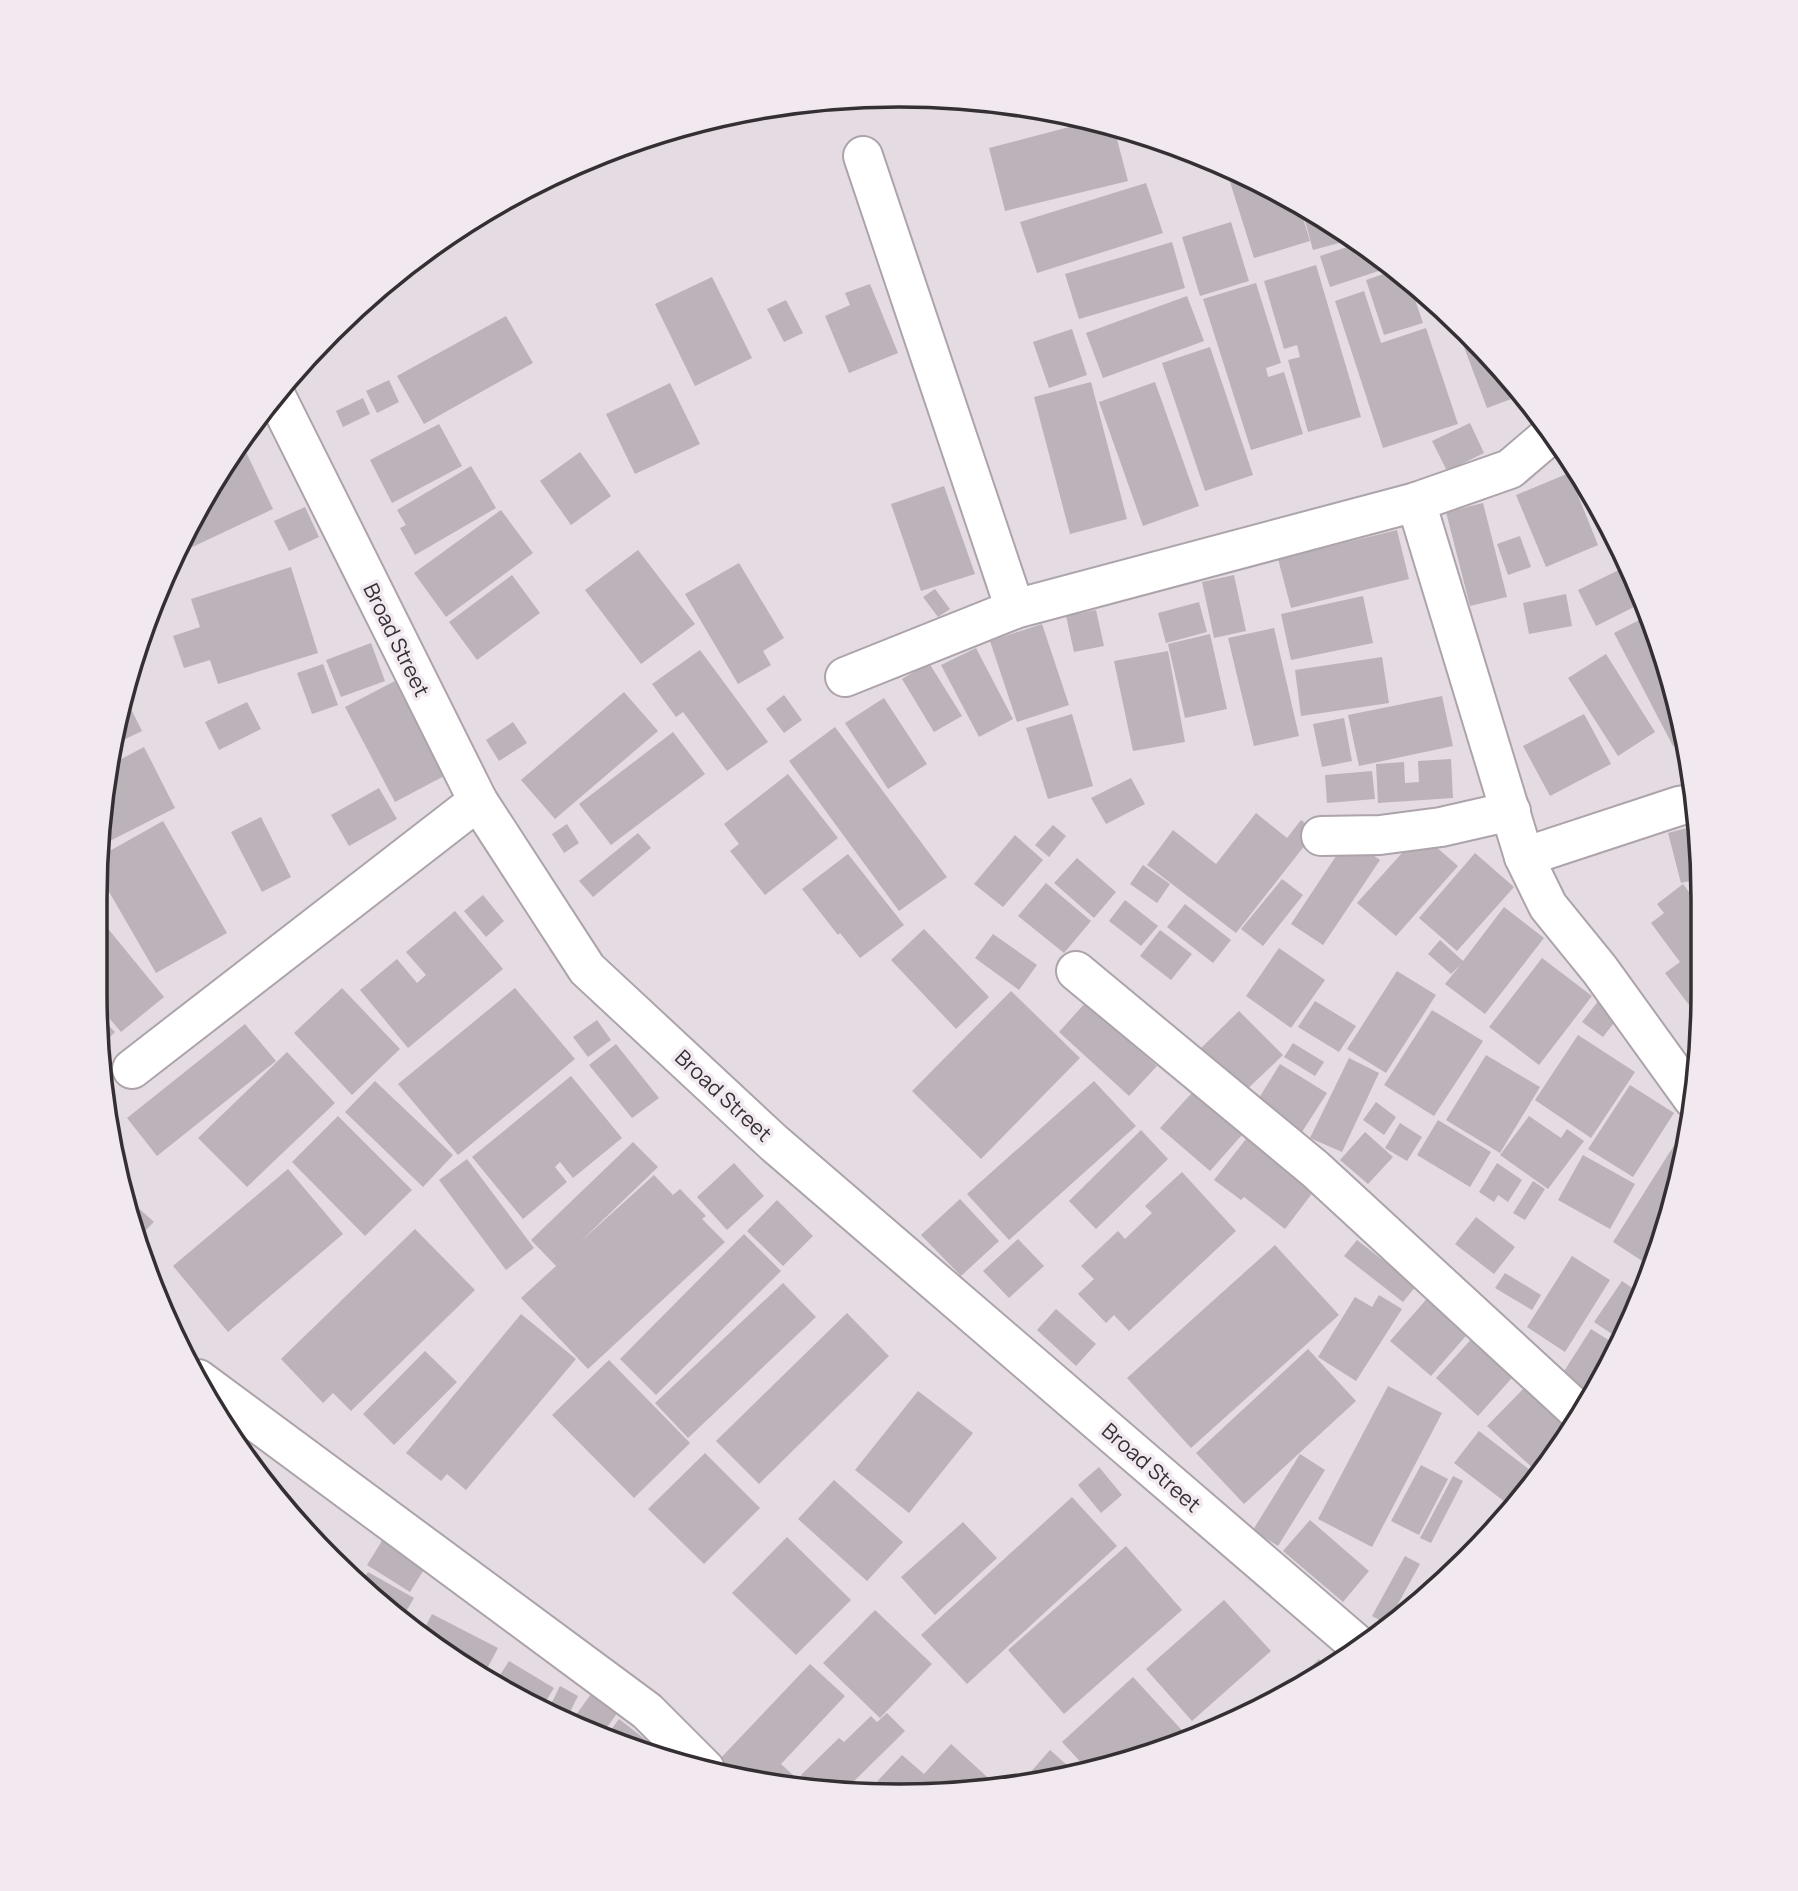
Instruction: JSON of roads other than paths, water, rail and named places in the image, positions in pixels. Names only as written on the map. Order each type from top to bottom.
[{"type":"street","points":[[863,156],[1015,608]]},
{"type":"street","name":"Broad Street","points":[[280,405],[434,717],[478,800],[587,969],[774,1143],[1353,1641]]},
{"type":"street","points":[[845,677],[1015,608],[1416,502],[1510,469],[1544,440]]},
{"type":"street","points":[[1416,502],[1524,857],[1548,906],[1600,970],[1685,1088]]},
{"type":"street","points":[[131,1069],[478,800]]},
{"type":"street","points":[[1524,857],[1685,805]]},
{"type":"street","points":[[1321,836],[1380,835],[1441,827],[1511,811]]},
{"type":"street","points":[[1076,971],[1315,1169],[1573,1407]]},
{"type":"street","points":[[215,1392],[647,1711],[693,1757]]}]
